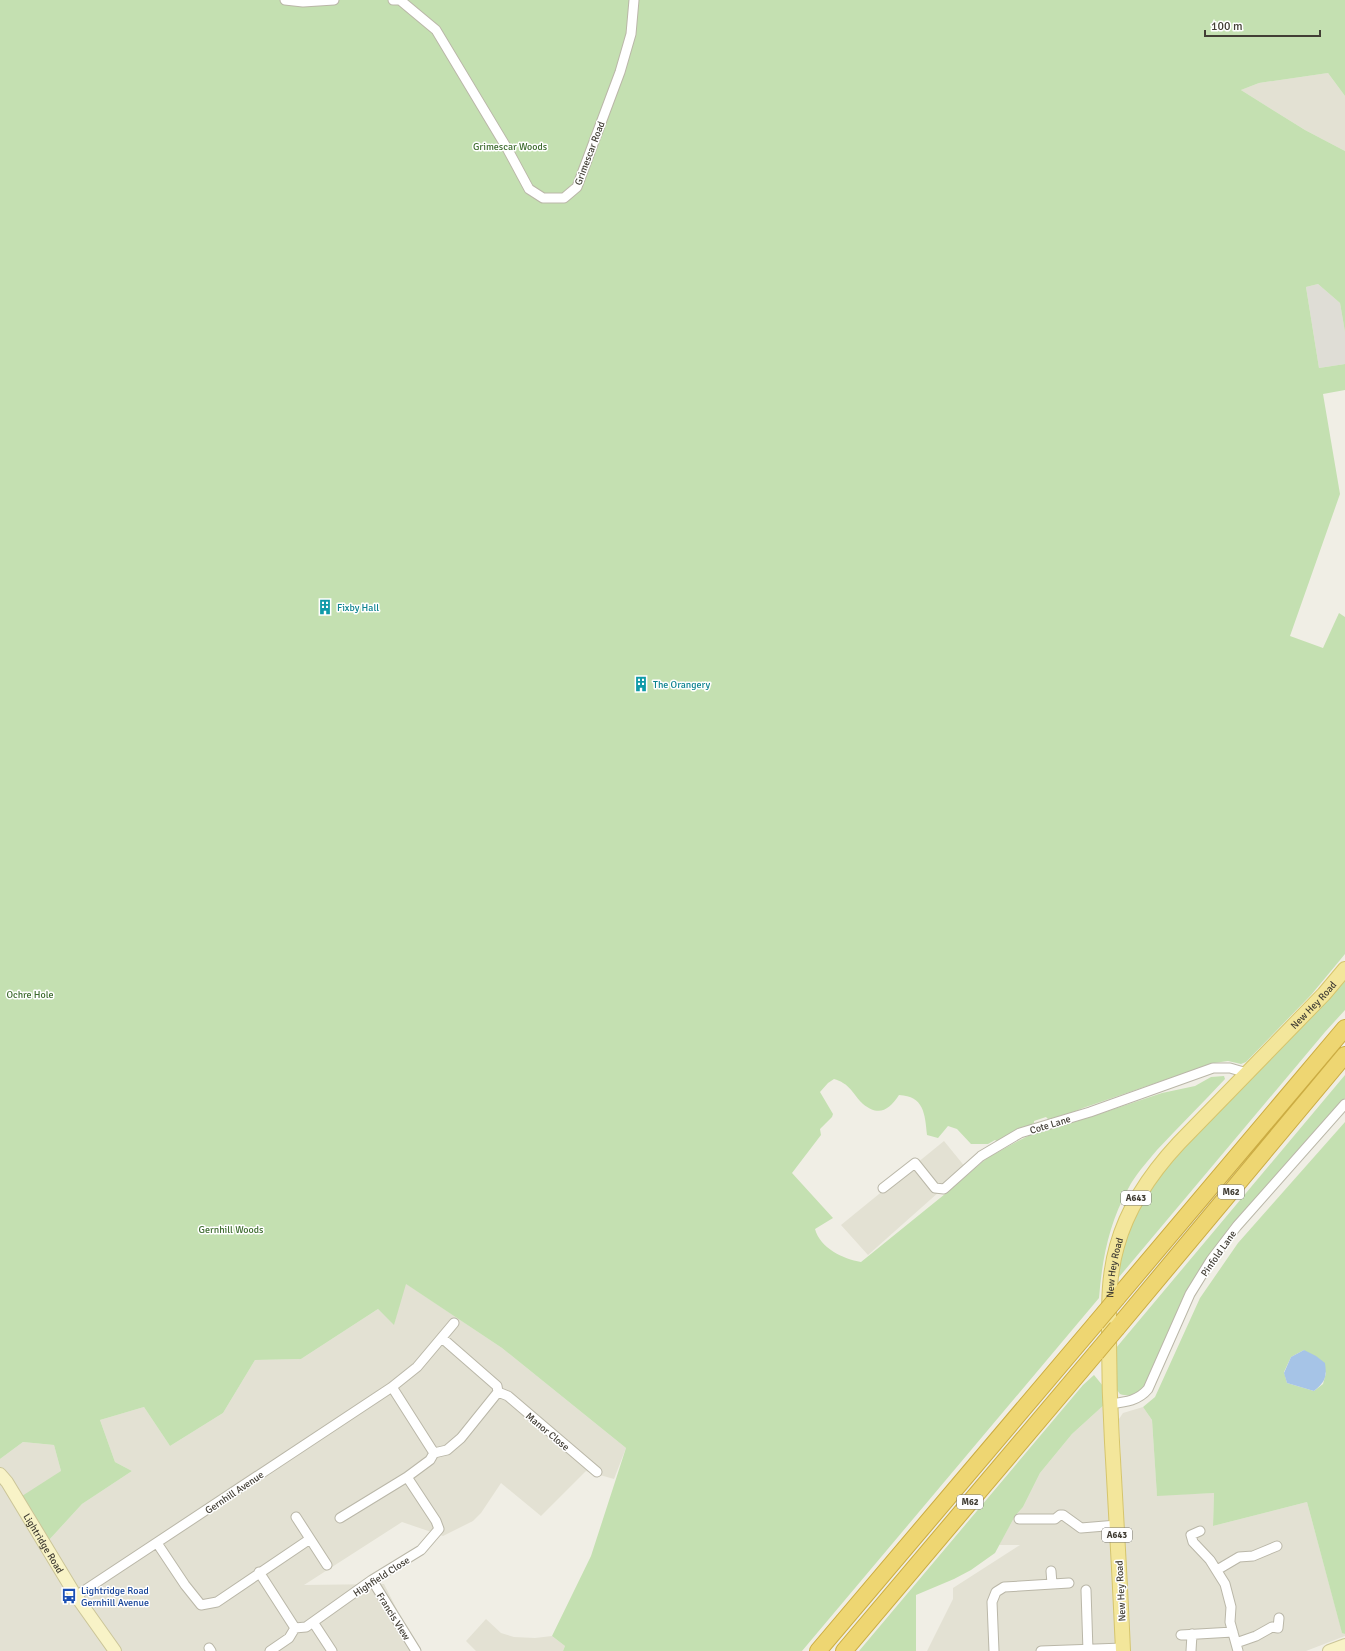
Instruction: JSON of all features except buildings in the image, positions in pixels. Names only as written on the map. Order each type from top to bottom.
[{"type":"highway","name":"M62","points":[[818,1651],[1345,1028]]},
{"type":"highway","name":"M62","points":[[844,1651],[1345,1055]]},
{"type":"main road","name":"New Hey Road","points":[[1123,1649],[1109,1404],[1108,1291],[1111,1268],[1124,1224],[1141,1190],[1159,1165],[1247,1072],[1324,994],[1345,969]]},
{"type":"street","points":[[285,0],[303,2],[334,0]]},
{"type":"street","name":"Grimescar Road","points":[[393,0],[400,0],[436,30],[530,189],[543,198],[564,198],[577,187],[620,72],[631,34],[634,0]]},
{"type":"street","name":"Cote Lane","points":[[883,1188],[915,1163],[935,1188],[944,1189],[981,1156],[999,1144],[1026,1131],[1090,1112],[1213,1068],[1230,1068],[1247,1072]]},
{"type":"street","name":"Pinfold Lane","points":[[1109,1404],[1126,1402],[1138,1398],[1148,1389],[1190,1294],[1211,1260],[1237,1226],[1345,1104]]},
{"type":"street","name":"Gernhill Avenue","points":[[76,1596],[392,1387],[417,1367],[454,1323]]},
{"type":"street","name":"Manor Close","points":[[442,1338],[497,1386],[498,1392],[508,1396],[597,1472]]},
{"type":"street","points":[[392,1387],[434,1453]]},
{"type":"street","points":[[340,1518],[407,1477],[430,1460],[434,1453],[447,1450],[461,1438],[498,1392]]},
{"type":"street","name":"Lightridge Road","points":[[0,1474],[11,1488],[76,1596],[115,1651]]},
{"type":"street","name":"Highfield Close","points":[[295,1628],[306,1627],[372,1580],[422,1550],[439,1529],[436,1521],[407,1477]]},
{"type":"street","points":[[1019,1519],[1055,1519],[1060,1515],[1063,1515],[1081,1528],[1117,1525]]},
{"type":"street","points":[[296,1517],[327,1565]]},
{"type":"street","points":[[1200,1530],[1191,1535],[1193,1542],[1217,1570],[1225,1584],[1231,1607],[1230,1622],[1237,1647],[1272,1627],[1278,1628],[1279,1618]]},
{"type":"street","points":[[157,1543],[185,1585],[201,1604],[217,1602],[259,1572],[310,1539]]},
{"type":"street","points":[[1217,1570],[1239,1557],[1253,1556],[1277,1546]]},
{"type":"street","points":[[1051,1571],[1052,1584]]},
{"type":"street","points":[[259,1572],[295,1628],[289,1638],[270,1651]]},
{"type":"street","name":"Francis View","points":[[372,1580],[416,1651]]},
{"type":"street","points":[[994,1651],[992,1602],[996,1592],[1004,1587],[1069,1583]]},
{"type":"street","points":[[1086,1590],[1088,1650]]},
{"type":"street","points":[[313,1622],[332,1651]]},
{"type":"street","points":[[1181,1635],[1233,1632]]},
{"type":"street","points":[[1191,1651],[1192,1634]]},
{"type":"street","points":[[1329,1651],[1345,1645]]},
{"type":"street","points":[[1041,1651],[1123,1649]]},
{"type":"shaded area","points":[[1328,73],[1345,96],[1345,151],[1305,130],[1241,90],[1259,83]]},
{"type":"shaded area","points":[[1318,284],[1340,303],[1345,332],[1345,364],[1319,368],[1306,287]]},
{"type":"shaded area","points":[[944,1141],[966,1168],[868,1255],[841,1225]]},
{"type":"shaded area","points":[[405,1283],[502,1348],[626,1448],[614,1479],[586,1471],[541,1516],[501,1483],[481,1513],[473,1521],[443,1536],[402,1522],[304,1585],[384,1584],[418,1651],[0,1651],[0,1459],[23,1442],[54,1445],[61,1471],[49,1540],[82,1504],[132,1471],[115,1462],[100,1420],[144,1407],[170,1446],[223,1413],[255,1360],[301,1359],[378,1309],[394,1324]]},
{"type":"shaded area","points":[[1105,1404],[1118,1651],[927,1651],[953,1599],[953,1588],[1020,1545],[999,1545],[1015,1516],[1023,1507],[1040,1473],[1072,1434]]},
{"type":"shaded area","points":[[1143,1407],[1152,1420],[1157,1495],[1214,1493],[1213,1526],[1307,1502],[1342,1632],[1345,1636],[1306,1651],[1130,1651],[1119,1419],[1123,1413]]},
{"type":"shaded area","points":[[486,1619],[501,1633],[514,1637],[535,1638],[552,1636],[565,1646],[563,1651],[476,1651],[466,1641]]},
{"type":"green space","points":[[0,0],[1345,0],[1345,96],[1328,73],[1259,83],[1241,90],[1305,130],[1345,151],[1345,332],[1340,303],[1318,284],[1306,287],[1319,368],[1345,364],[1345,390],[1323,394],[1340,494],[1290,636],[1323,648],[1339,613],[1345,617],[1345,954],[1311,995],[1246,1062],[1241,1064],[1228,1061],[1214,1063],[1061,1117],[1049,1120],[1046,1117],[1034,1121],[1034,1123],[998,1142],[995,1140],[988,1144],[971,1144],[957,1129],[948,1126],[938,1138],[927,1135],[922,1108],[914,1099],[907,1096],[899,1095],[891,1105],[879,1111],[869,1108],[863,1104],[846,1085],[834,1079],[820,1092],[833,1114],[832,1117],[820,1129],[821,1135],[792,1173],[833,1218],[815,1229],[822,1242],[833,1252],[861,1262],[987,1158],[1018,1141],[1034,1133],[1090,1117],[1162,1093],[1195,1086],[1211,1077],[1224,1076],[1225,1079],[1157,1150],[1131,1184],[1121,1202],[1111,1228],[1104,1256],[1099,1298],[802,1651],[563,1651],[565,1646],[552,1636],[591,1556],[626,1448],[502,1348],[406,1284],[394,1325],[378,1309],[301,1359],[255,1360],[223,1413],[170,1446],[144,1407],[100,1420],[115,1462],[132,1471],[82,1504],[49,1540],[22,1496],[61,1471],[54,1445],[23,1442],[0,1459]]},
{"type":"green space","points":[[1345,980],[1345,1010],[1114,1283],[1134,1220],[1149,1192],[1170,1163]]},
{"type":"green space","points":[[1345,1075],[1345,1098],[1214,1249],[1142,1391],[1132,1395],[1120,1394],[1117,1390],[1116,1348]]},
{"type":"green space","points":[[1345,1122],[1345,1634],[1342,1633],[1307,1502],[1213,1526],[1214,1493],[1157,1496],[1152,1420],[1143,1407],[1155,1397],[1200,1298],[1238,1243]],"holes":[[[1304,1350],[1326,1373],[1323,1384],[1314,1391],[1287,1383],[1284,1372],[1291,1357]]]},
{"type":"green space","points":[[1094,1375],[1103,1386],[1105,1404],[1072,1434],[1040,1473],[1023,1507],[1015,1516],[995,1553],[971,1570],[916,1595],[916,1651],[859,1651],[1083,1385]]},
{"type":"water","points":[[1304,1350],[1316,1356],[1325,1363],[1326,1372],[1323,1382],[1314,1391],[1287,1383],[1284,1373],[1291,1357]]},
{"type":"place","name":"Fixby Hall","points":[[325,607]]},
{"type":"place","name":"The Orangery","points":[[641,684]]},
{"type":"place","name":"Lightridge Road Gernhill Avenue","points":[[69,1596]]},
{"type":"park label","name":"Grimescar Woods","points":[[510,146]]},
{"type":"park label","name":"Ochre Hole","points":[[30,994]]},
{"type":"park label","name":"Gernhill Woods","points":[[231,1229]]}]
